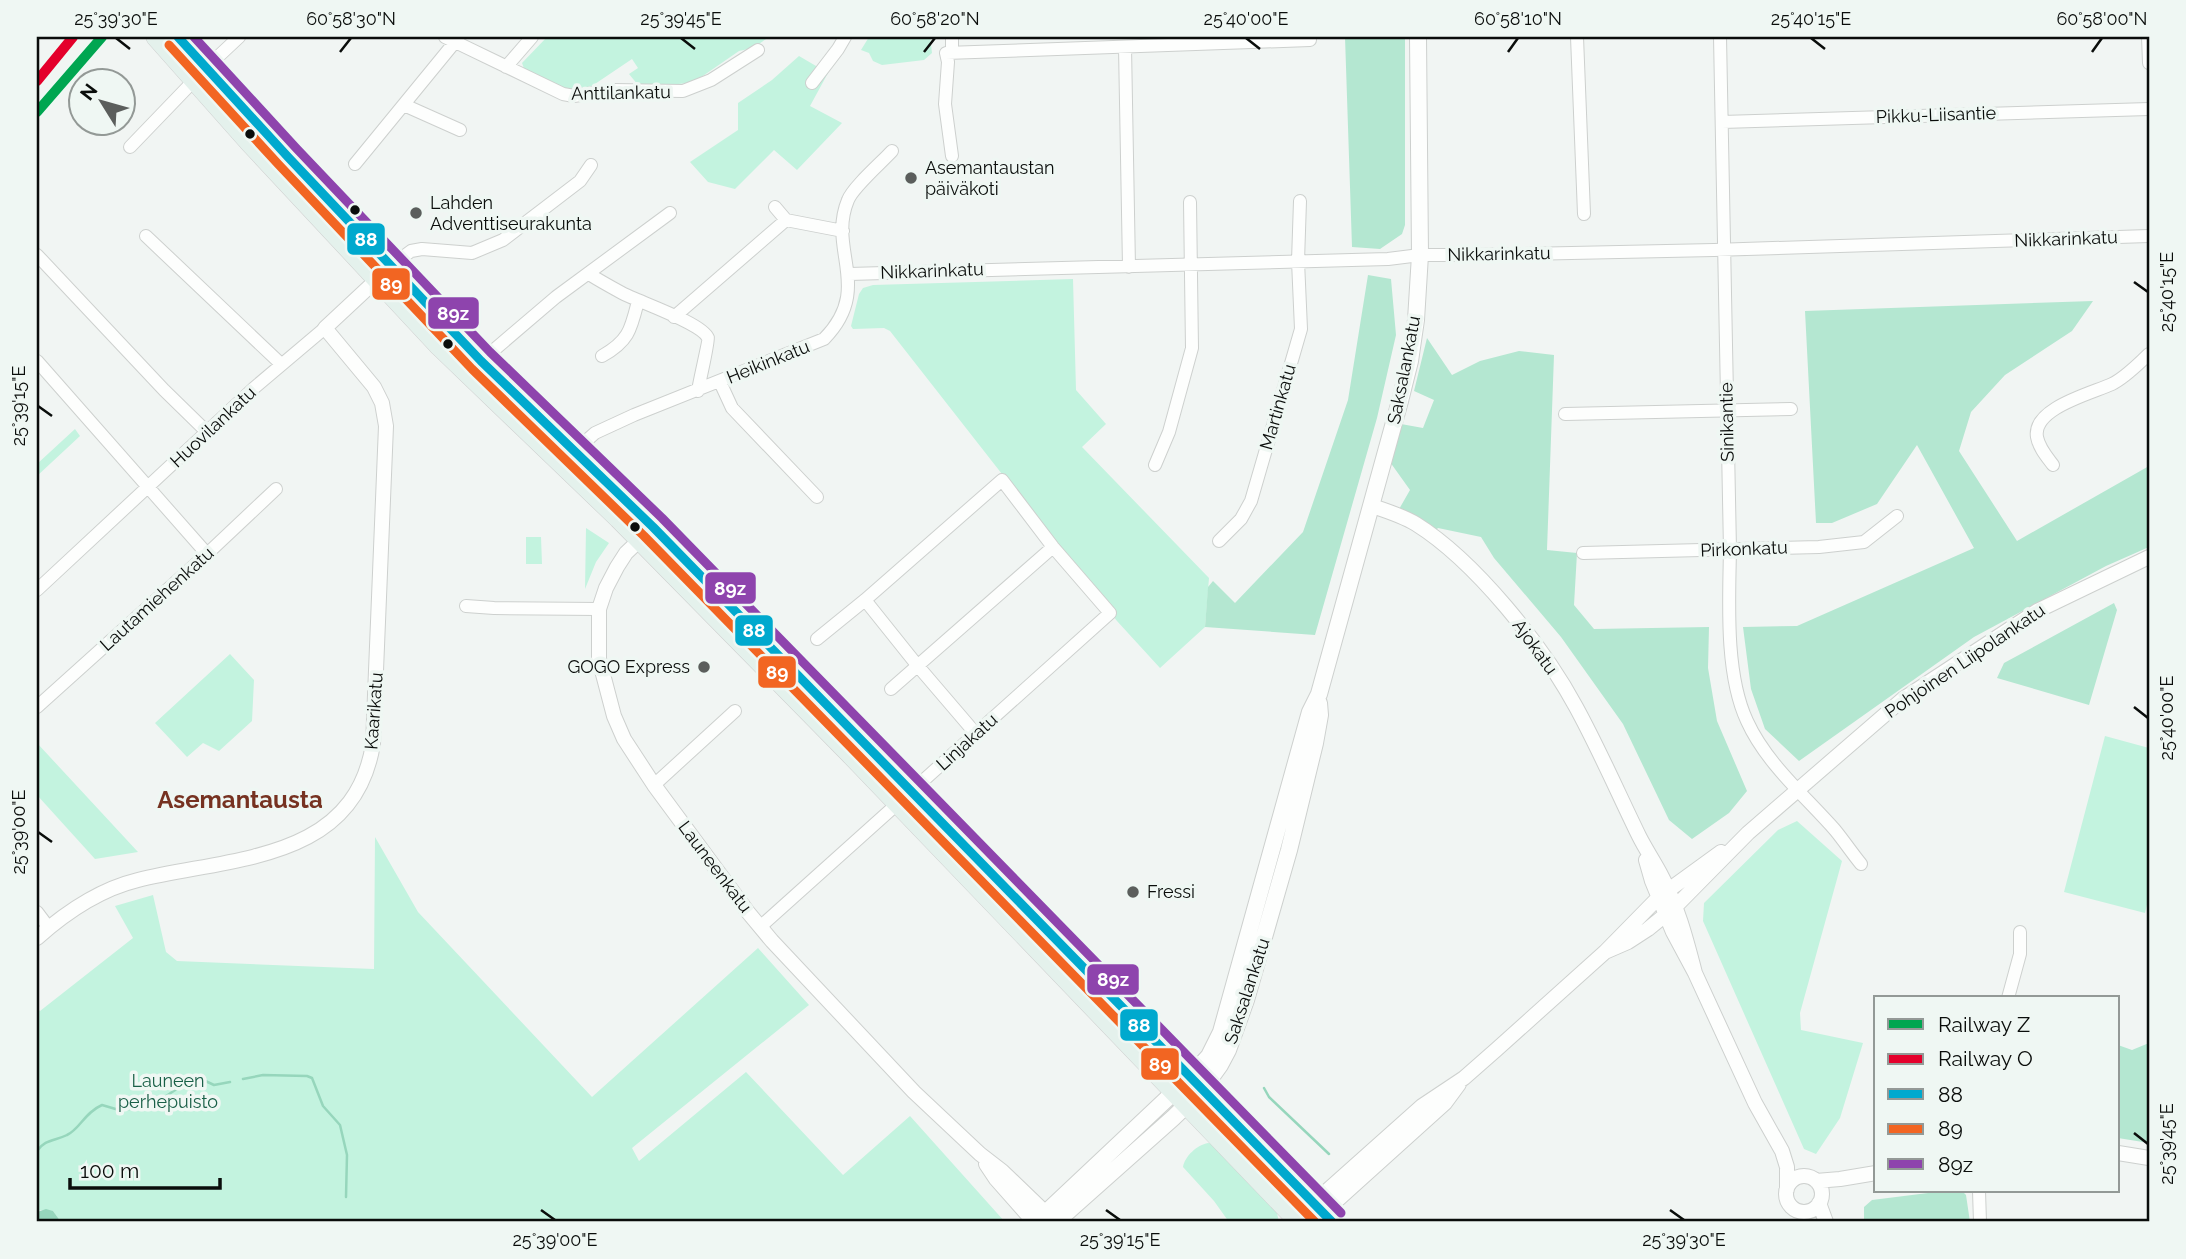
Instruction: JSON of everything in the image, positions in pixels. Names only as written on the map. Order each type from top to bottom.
[{"type":"main road","points":[[155,37],[247,142],[439,347],[653,527],[905,799],[1072,988],[1181,1098],[1295,1221]]},
{"type":"main road","points":[[178,37],[481,361],[568,457],[638,540],[1196,1083],[1320,1215]]},
{"type":"main road","name":"Saksalankatu","points":[[1046,1220],[1181,1098],[1228,1050],[1256,966],[1309,770],[1320,715],[1319,694],[1410,361],[1416,320],[1420,254],[1418,37]]},
{"type":"street","points":[[131,147],[239,37]]},
{"type":"street","points":[[506,67],[532,37]]},
{"type":"street","points":[[812,83],[845,37]]},
{"type":"street","points":[[952,37],[944,104],[952,156]]},
{"type":"street","points":[[1577,37],[1584,215]]},
{"type":"street","name":"Sinikantie","points":[[1720,37],[1729,610],[1735,685],[1748,722],[1761,744],[1797,789]]},
{"type":"street","points":[[2148,37],[2149,63]]},
{"type":"street","points":[[355,164],[404,105],[452,38]]},
{"type":"street","name":"Anttilankatu","points":[[452,38],[506,67],[563,94],[574,96],[613,90],[682,91],[712,80],[758,50]]},
{"type":"street","points":[[949,53],[1310,40]]},
{"type":"street","points":[[1125,47],[1129,267]]},
{"type":"street","points":[[404,105],[460,130]]},
{"type":"street","name":"Pikku-Liisantie","points":[[1722,122],[2149,109]]},
{"type":"street","name":"Heikinkatu","points":[[568,457],[595,433],[614,424],[824,339],[834,329],[845,310],[849,291],[842,220],[849,197],[892,151]]},
{"type":"street","points":[[391,266],[411,251],[422,249],[472,253],[503,240],[580,181],[591,164]]},
{"type":"street","name":"Martinkatu","points":[[1219,541],[1241,519],[1251,501],[1301,329],[1298,261],[1300,201]]},
{"type":"street","points":[[1155,465],[1169,432],[1192,348],[1190,202]]},
{"type":"street","points":[[775,207],[786,220],[842,231]]},
{"type":"street","points":[[481,361],[555,298],[670,213]]},
{"type":"street","points":[[674,317],[786,220]]},
{"type":"street","points":[[146,236],[281,364]]},
{"type":"street","name":"Nikkarinkatu","points":[[849,274],[1192,265],[1388,258],[1420,254],[1724,249],[2149,236]]},
{"type":"street","points":[[37,255],[207,432]]},
{"type":"street","name":"Huovilankatu","points":[[37,590],[391,266]]},
{"type":"street","points":[[589,274],[638,301],[698,328],[708,338],[709,346],[701,367],[698,391]]},
{"type":"street","points":[[602,356],[617,347],[630,333],[638,301]]},
{"type":"street","name":"Kaarikatu","points":[[37,938],[104,893],[136,880],[274,852],[307,839],[335,818],[353,796],[366,772],[373,744],[386,426],[382,403],[374,387],[325,328]]},
{"type":"street","points":[[2053,465],[2037,439],[2037,430],[2043,420],[2075,398],[2114,383],[2149,354]]},
{"type":"street","points":[[37,361],[207,554]]},
{"type":"street","points":[[720,382],[733,408],[817,497]]},
{"type":"street","points":[[1565,414],[1791,410]]},
{"type":"street","points":[[817,639],[1002,480],[1053,547],[891,688]]},
{"type":"street","name":"Lautamiehenkatu","points":[[37,707],[276,489]]},
{"type":"street","name":"Ajokatu","points":[[1372,506],[1417,525],[1463,561],[1488,586],[1534,642],[1575,703],[1640,838],[1652,881],[1664,894],[1695,973],[1755,1102],[1782,1151],[1787,1167],[1787,1189]]},
{"type":"street","name":"Pirkonkatu","points":[[1583,553],[1819,547],[1864,542],[1897,516]]},
{"type":"street","name":"Launeenkatu","points":[[653,527],[626,553],[606,588],[600,608],[600,659],[614,716],[624,739],[654,785],[760,927],[914,1093],[1002,1171],[1046,1220]]},
{"type":"street","name":"Linjakatu","points":[[760,927],[1110,613],[1053,547]]},
{"type":"street","name":"Pohjoinen Liipolankatu","points":[[1605,952],[1628,942],[1671,911],[1748,833],[1903,699],[2037,611],[2149,557]]},
{"type":"street","points":[[865,600],[976,734]]},
{"type":"street","points":[[466,606],[600,608]]},
{"type":"street","points":[[654,785],[735,711]]},
{"type":"street","points":[[1797,789],[1836,831],[1861,864]]},
{"type":"street","name":"Pohjoinen Liipolankatu","points":[[1295,1221],[1320,1215],[1445,1103],[1464,1078],[1605,952],[1664,894],[1748,833]]},
{"type":"street","points":[[37,912],[49,928]]},
{"type":"street","points":[[2009,996],[2020,954],[2020,932]]},
{"type":"street","name":"Ajokatu","points":[[1782,1151],[1811,1179]]},
{"type":"street","points":[[2120,1153],[2149,1158]]},
{"type":"street","points":[[1816,1222],[1790,1204],[1787,1189],[1794,1180],[1858,1177],[1874,1173]]},
{"type":"street","points":[[1804,1212],[1815,1208],[1820,1200],[1858,1177]]},
{"type":"street","points":[[1811,1179],[1821,1189],[1820,1200],[1826,1222]]},
{"type":"street","points":[[1979,1192],[1980,1222]]},
{"type":"green space","points":[[547,37],[769,37],[753,48],[739,51],[697,80],[688,83],[650,87],[638,85],[629,74],[638,68],[632,59],[586,90],[565,91],[525,71],[522,63]]},
{"type":"green space","points":[[869,37],[930,37],[932,53],[924,60],[882,65],[873,61],[869,53],[861,50]]},
{"type":"green space","points":[[799,56],[828,73],[810,106],[842,123],[797,170],[774,150],[735,189],[708,182],[690,162],[738,130],[738,103],[772,80]]},
{"type":"green space","points":[[1073,279],[1076,390],[1106,424],[1082,447],[1209,578],[1205,627],[1160,668],[1117,621],[890,331],[884,328],[853,329],[851,326],[859,294],[863,288],[873,285]]},
{"type":"green space","points":[[75,429],[80,436],[37,476],[37,464]]},
{"type":"green space","points":[[586,528],[609,543],[596,562],[585,589]]},
{"type":"green space","points":[[526,537],[541,537],[542,564],[526,564]]},
{"type":"green space","points":[[230,654],[254,680],[252,721],[219,751],[203,743],[187,757],[155,723]]},
{"type":"green space","points":[[2105,736],[2149,748],[2149,896],[2145,913],[2064,892]]},
{"type":"green space","points":[[37,743],[138,852],[95,859],[37,795]]},
{"type":"green space","points":[[1797,821],[1842,861],[1800,1013],[1801,1030],[1863,1043],[1840,1118],[1816,1154],[1804,1149],[1703,921],[1704,903],[1778,830]]},
{"type":"green space","name":"Launeen perhepuisto","points":[[375,837],[418,912],[592,1097],[758,948],[809,1005],[632,1148],[639,1161],[746,1072],[843,1175],[910,1116],[1005,1222],[61,1222],[53,1211],[37,1212],[37,1008],[40,1011],[133,938],[115,906],[153,895],[166,952],[177,961],[374,969]]},
{"type":"green space","points":[[1208,1143],[1213,1144],[1276,1209],[1279,1222],[1229,1222],[1183,1167],[1192,1152]]},
{"type":"shaded area","points":[[1345,37],[1405,37],[1405,225],[1402,234],[1380,249],[1352,247]]},
{"type":"shaded area","points":[[1368,275],[1391,279],[1396,335],[1377,418],[1315,635],[1205,627],[1208,587],[1213,581],[1235,603],[1303,532],[1348,400]]},
{"type":"shaded area","points":[[2093,301],[2072,331],[2005,375],[1971,412],[1959,451],[2017,541],[2149,466],[2149,547],[2106,566],[1974,637],[1799,761],[1765,729],[1751,689],[1743,627],[1797,626],[1974,548],[1917,445],[1877,504],[1832,523],[1816,523],[1805,311]]},
{"type":"shaded area","points":[[1427,338],[1452,375],[1480,361],[1519,351],[1554,355],[1547,550],[1577,553],[1574,605],[1594,629],[1709,627],[1708,668],[1717,721],[1747,791],[1729,813],[1692,839],[1669,820],[1623,724],[1561,637],[1494,558],[1481,537],[1438,528],[1434,532],[1398,511],[1410,490],[1390,462],[1401,424],[1423,428],[1434,400],[1414,391]]},
{"type":"shaded area","points":[[2114,603],[2117,610],[2089,705],[1997,678],[2004,663]]},
{"type":"shaded area","points":[[2149,1043],[2149,1143],[2120,1138],[2120,1046],[2132,1050]]},
{"type":"shaded area","points":[[1936,1192],[1963,1192],[1966,1195],[1970,1222],[1864,1221],[1864,1207],[1872,1200]]},
{"type":"shaded area","points":[[46,1209],[53,1211],[61,1222],[37,1222],[37,1212]]},
{"type":"waterway","points":[[243,1079],[263,1075],[312,1078],[323,1106],[340,1125],[347,1155],[346,1197]]},
{"type":"waterway","points":[[37,1151],[47,1142],[71,1132],[102,1105],[119,1110],[139,1108],[160,1100],[192,1079],[199,1078],[214,1085],[230,1082]]},
{"type":"waterway","points":[[1264,1088],[1269,1097],[1329,1154]]},
{"type":"rail line","name":"O","points":[[37,81],[73,37]]},
{"type":"rail line","name":"Z","points":[[37,112],[102,37]]},
{"type":"transit line","name":"88","points":[[178,37],[481,361],[653,527],[1332,1222]]},
{"type":"transit line","name":"89z","points":[[194,37],[490,352],[662,518],[1341,1213]]},
{"type":"transit line","name":"89","points":[[169,45],[472,369],[644,536],[1315,1222]]},
{"type":"place","name":"Asemantaustan päiväkoti","points":[[911,178]]},
{"type":"place","name":"Lahden Adventtiseurakunta","points":[[416,213]]},
{"type":"place","name":"GOGO Express","points":[[704,667]]},
{"type":"place","name":"Fressi","points":[[1133,892]]},
{"type":"district","name":"Asemantausta","points":[[240,800]]}]
